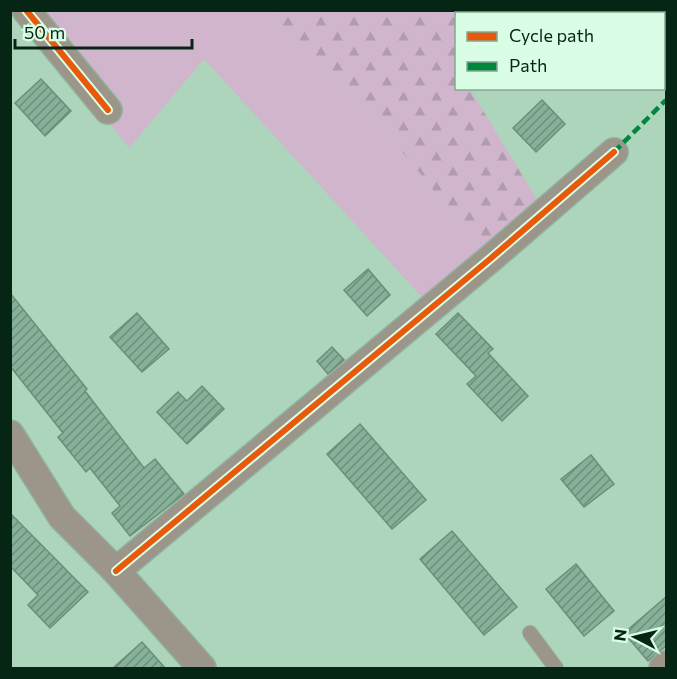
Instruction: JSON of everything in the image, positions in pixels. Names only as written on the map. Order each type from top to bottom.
[{"type":"street","points":[[26,10],[108,110]]},
{"type":"street","points":[[116,571],[490,259],[614,152]]},
{"type":"street","points":[[10,434],[62,517],[116,571],[202,669]]},
{"type":"street","points":[[663,669],[666,666]]},
{"type":"lane","points":[[530,633],[556,669]]},
{"type":"green space","points":[[20,11],[276,11],[273,25],[376,120],[490,259],[432,308],[204,59],[129,148]]},
{"type":"green space","points":[[276,11],[531,11],[455,12],[455,90],[471,90],[545,213],[490,259],[376,120],[273,25]]},
{"type":"building","points":[[41,79],[71,111],[45,136],[15,103]]},
{"type":"building","points":[[542,100],[565,124],[536,152],[513,128]]},
{"type":"building","points":[[368,269],[390,295],[367,316],[344,290]]},
{"type":"building","points":[[10,293],[87,389],[85,391],[144,468],[155,459],[184,494],[130,536],[112,513],[120,506],[90,468],[86,472],[58,437],[63,433],[10,366]]},
{"type":"building","points":[[137,313],[169,349],[142,372],[110,337]]},
{"type":"building","points":[[458,313],[493,349],[488,353],[528,396],[502,421],[467,384],[476,376],[436,334]]},
{"type":"building","points":[[332,347],[344,360],[328,374],[317,361]]},
{"type":"building","points":[[202,386],[224,409],[187,444],[157,412],[178,392],[187,401]]},
{"type":"building","points":[[360,424],[426,500],[392,529],[327,454]]},
{"type":"building","points":[[591,455],[614,484],[584,507],[561,479]]},
{"type":"building","points":[[10,513],[88,592],[50,628],[28,605],[38,595],[10,566]]},
{"type":"building","points":[[452,531],[517,607],[484,635],[420,559]]},
{"type":"building","points":[[576,564],[614,611],[584,636],[546,589]]},
{"type":"building","points":[[666,597],[666,646],[648,661],[624,633]]},
{"type":"building","points":[[142,642],[166,669],[112,669]]},
{"type":"marked path","points":[[614,152],[666,100]]},
{"type":"cycle path","points":[[26,10],[108,110]]},
{"type":"cycle path","points":[[116,571],[490,259],[614,152]]}]
